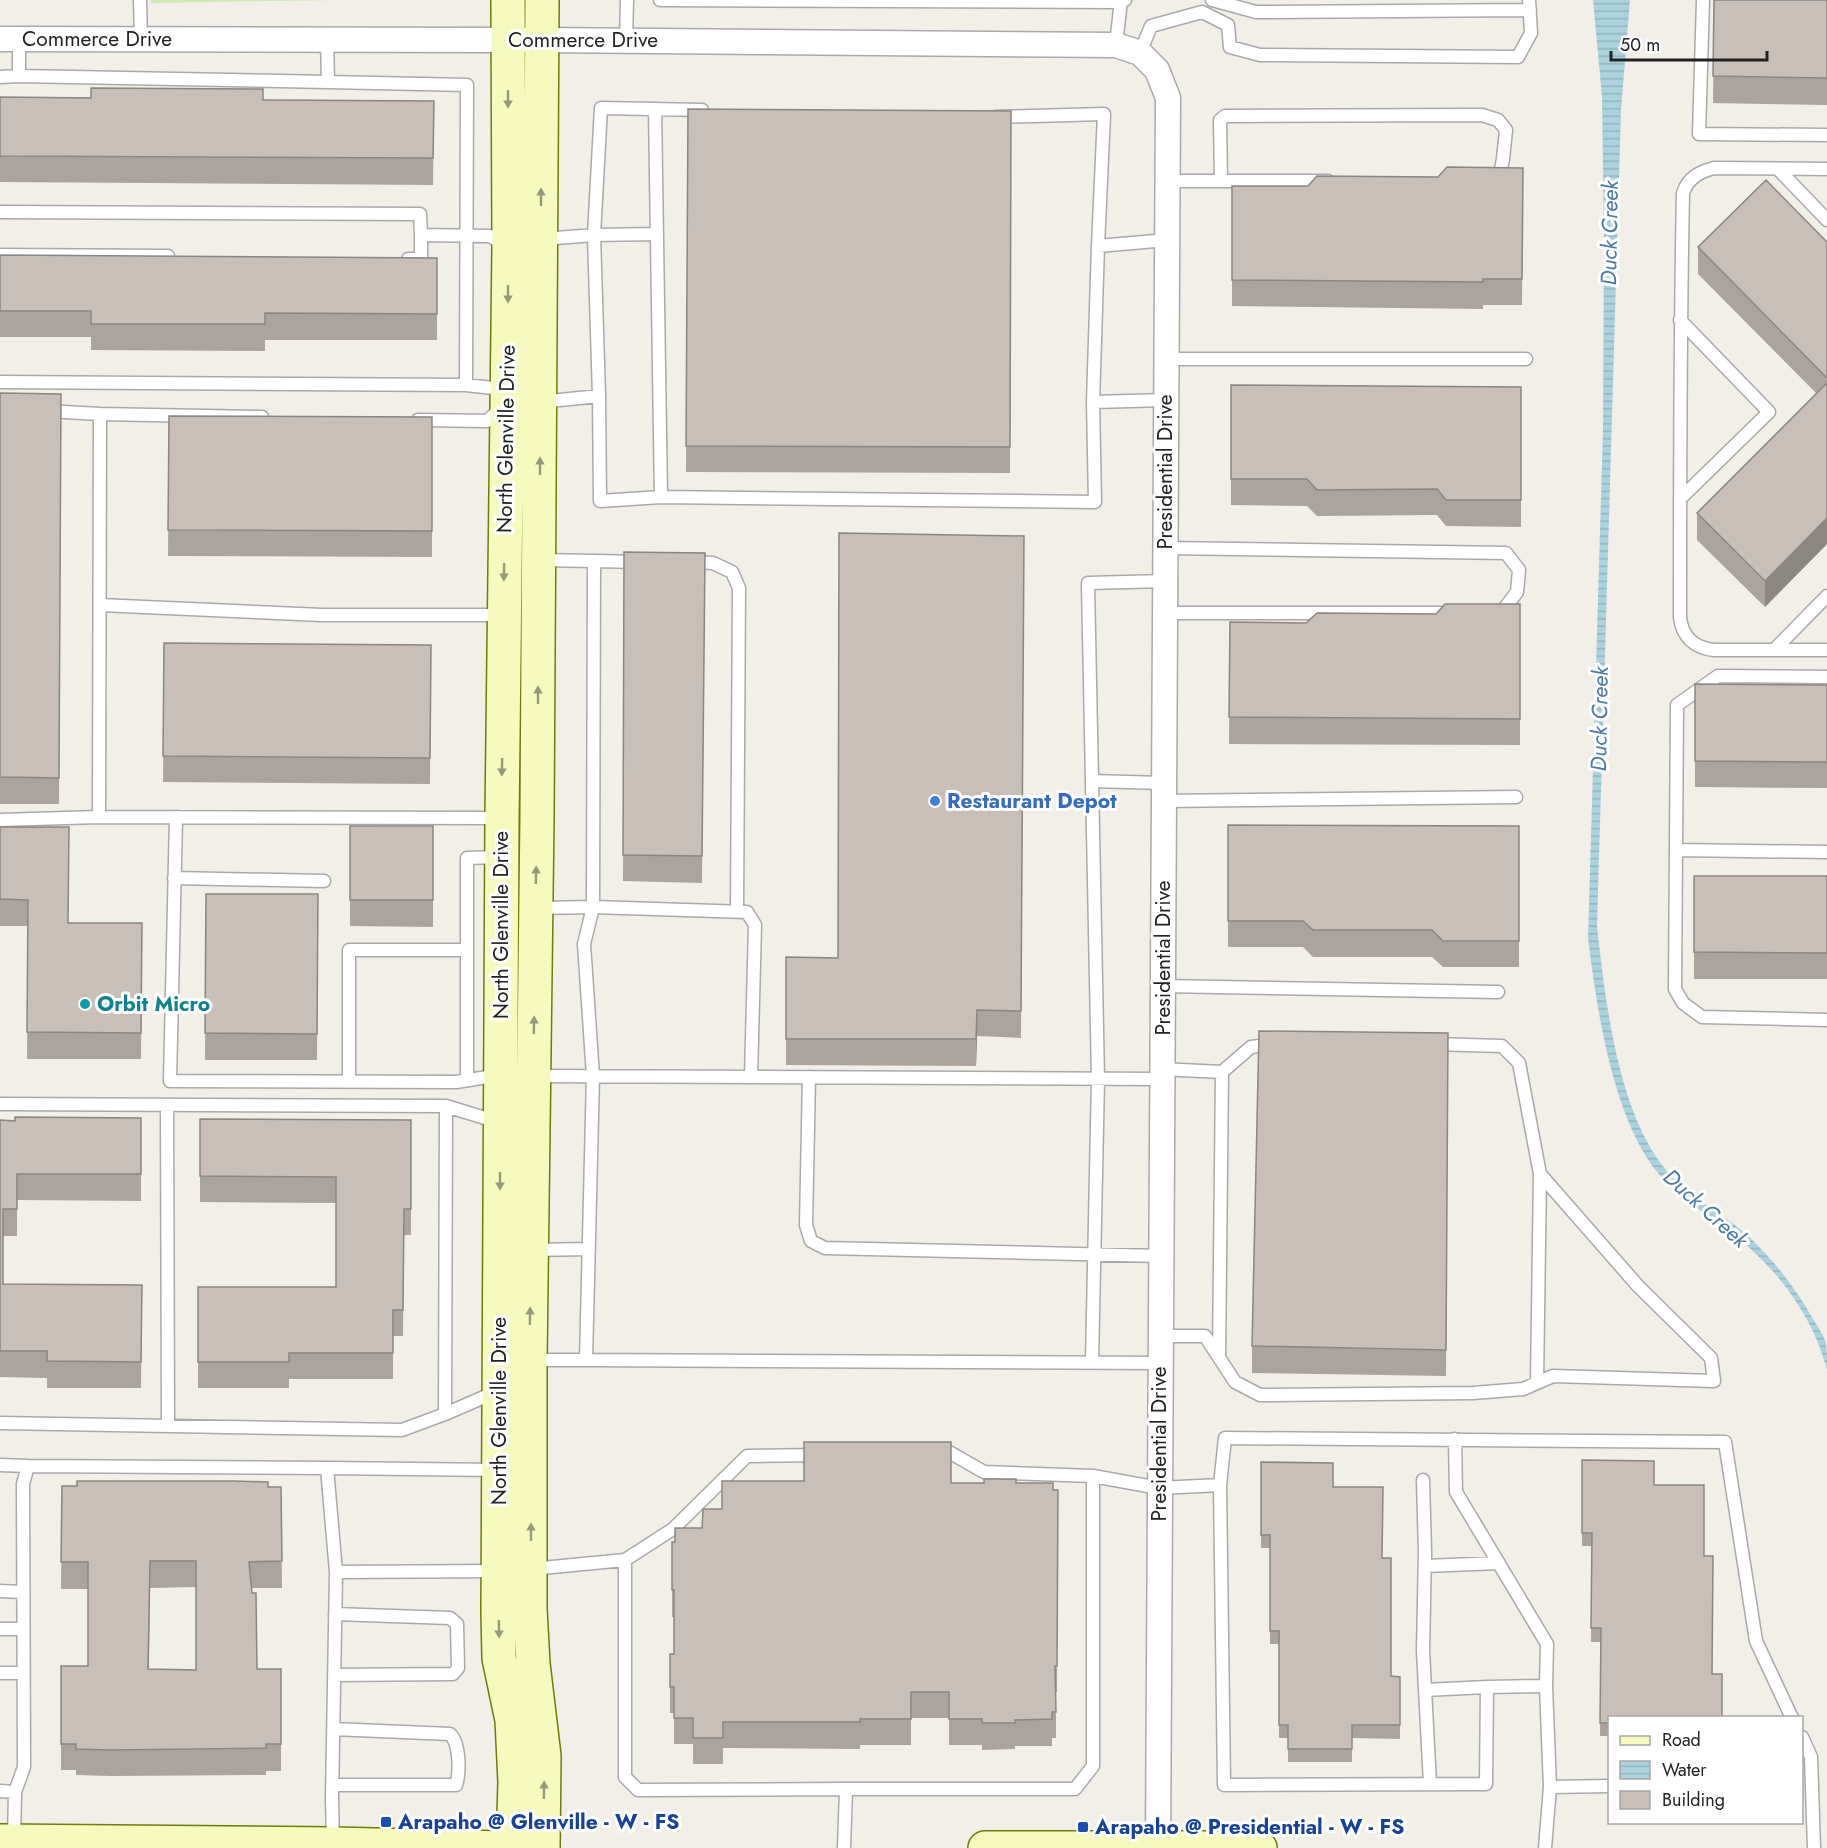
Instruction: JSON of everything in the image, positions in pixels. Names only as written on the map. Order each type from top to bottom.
[{"type":"street","name":"North Glenville Drive","points":[[508,0],[509,247],[502,818],[498,1571],[500,1658],[512,1720],[515,1782],[513,1848]]},
{"type":"street","name":"North Glenville Drive","points":[[542,0],[537,817],[530,1360],[530,1609],[533,1664],[544,1756],[543,1848]]},
{"type":"street","name":"Commerce Drive","points":[[10,39],[626,40],[1116,45],[1140,53],[1157,70]]},
{"type":"street","name":"Presidential Drive","points":[[1157,70],[1168,98],[1158,1848]]},
{"type":"street","points":[[509,247],[530,268],[541,285]]},
{"type":"street","points":[[508,402],[540,402]]},
{"type":"street","points":[[502,818],[537,817]]},
{"type":"street","points":[[501,1075],[534,1076]]},
{"type":"street","points":[[500,1123],[533,1124]]},
{"type":"street","points":[[498,1571],[531,1569]]},
{"type":"street","points":[[7,1841],[504,1848]]},
{"type":"street","points":[[985,1848],[1260,1848]]},
{"type":"lane","points":[[140,0],[141,39]]},
{"type":"lane","points":[[626,40],[627,0]]},
{"type":"lane","points":[[660,0],[1122,1],[1116,45]]},
{"type":"lane","points":[[1140,53],[1151,26],[1203,6],[1228,26],[1230,47],[1260,55],[1518,57],[1531,33],[1530,5],[1256,12],[1212,0]]},
{"type":"lane","points":[[1703,0],[1699,134],[1827,135]]},
{"type":"lane","points":[[10,39],[19,76]]},
{"type":"lane","points":[[327,40],[328,82]]},
{"type":"lane","points":[[0,77],[467,85],[466,384]]},
{"type":"lane","points":[[710,110],[601,108],[594,236],[600,501],[661,496],[1095,502],[1093,402],[1104,114],[1017,118],[983,117]]},
{"type":"lane","points":[[655,109],[661,496]]},
{"type":"lane","points":[[1221,181],[1220,120],[1225,116],[1482,115],[1498,120],[1506,130],[1506,141],[1500,174],[1488,181],[1477,181]]},
{"type":"lane","points":[[1827,169],[1714,168],[1696,174],[1683,193],[1680,320],[1680,617],[1684,633],[1697,646],[1706,649],[1827,650]]},
{"type":"lane","points":[[1778,169],[1827,220]]},
{"type":"lane","points":[[1167,181],[1337,181]]},
{"type":"lane","points":[[0,212],[420,214],[421,259],[398,259]]},
{"type":"lane","points":[[541,239],[657,234]]},
{"type":"lane","points":[[421,236],[490,236],[509,247]]},
{"type":"lane","points":[[1098,246],[1167,240]]},
{"type":"lane","points":[[0,255],[176,256]]},
{"type":"lane","points":[[1680,320],[1769,412],[1680,499]]},
{"type":"lane","points":[[1166,358],[1526,359]]},
{"type":"lane","points":[[0,382],[466,384],[493,388],[508,402],[487,421],[405,419]]},
{"type":"lane","points":[[540,402],[599,396]]},
{"type":"lane","points":[[1093,402],[1166,400]]},
{"type":"lane","points":[[33,411],[276,417]]},
{"type":"lane","points":[[99,817],[100,414]]},
{"type":"lane","points":[[1165,548],[1506,553],[1519,570],[1517,592],[1501,613],[1490,613]]},
{"type":"lane","points":[[539,560],[653,562]]},
{"type":"lane","points":[[586,1360],[592,1076],[584,944],[593,907],[594,561]]},
{"type":"lane","points":[[677,562],[713,563],[732,572],[739,588],[737,912]]},
{"type":"lane","points":[[1092,1362],[1098,1079],[1089,583],[1165,581]]},
{"type":"lane","points":[[1774,651],[1827,596]]},
{"type":"lane","points":[[100,605],[322,615],[504,615]]},
{"type":"lane","points":[[1165,613],[1467,613]]},
{"type":"lane","points":[[1827,677],[1718,676],[1677,705],[1676,850],[1676,989],[1683,1003],[1702,1017],[1717,1019],[1827,1020]]},
{"type":"lane","points":[[1092,781],[1163,792],[1516,797]]},
{"type":"lane","points":[[0,820],[99,817],[502,818]]},
{"type":"lane","points":[[176,817],[170,1082],[456,1082],[501,1075]]},
{"type":"lane","points":[[1676,850],[1827,852]]},
{"type":"lane","points":[[467,1080],[466,858],[502,857]]},
{"type":"lane","points":[[174,878],[324,881]]},
{"type":"lane","points":[[536,908],[593,907],[747,912],[755,925],[751,1077]]},
{"type":"lane","points":[[349,1082],[349,950],[467,950]]},
{"type":"lane","points":[[1163,986],[1498,992]]},
{"type":"lane","points":[[534,1076],[1098,1079],[1222,1072],[1251,1047],[1284,1042]]},
{"type":"lane","points":[[1422,1044],[1502,1046],[1520,1064],[1540,1174],[1537,1383]]},
{"type":"lane","points":[[1219,1357],[1222,1072]]},
{"type":"lane","points":[[808,1077],[806,1225],[812,1241],[825,1248],[1161,1256]]},
{"type":"lane","points":[[0,1104],[446,1106],[500,1123]]},
{"type":"lane","points":[[166,1105],[168,1426]]},
{"type":"lane","points":[[445,1414],[446,1106]]},
{"type":"lane","points":[[1160,1336],[1205,1336],[1234,1382],[1260,1395],[1473,1393],[1523,1389],[1553,1376],[1714,1381],[1711,1358],[1638,1286],[1540,1174]]},
{"type":"lane","points":[[531,1250],[589,1249]]},
{"type":"lane","points":[[530,1360],[1160,1363]]},
{"type":"lane","points":[[0,1423],[402,1430],[499,1391]]},
{"type":"lane","points":[[1487,1687],[1486,1784],[1224,1785],[1220,1485],[1225,1438],[1725,1442],[1756,1641],[1791,1716]]},
{"type":"lane","points":[[1455,1439],[1456,1492],[1547,1644],[1546,1686],[1550,1787],[1545,1848]]},
{"type":"lane","points":[[926,1452],[949,1452],[984,1472],[1093,1476],[1159,1488],[1220,1485]]},
{"type":"lane","points":[[531,1569],[625,1560],[673,1529],[747,1456],[831,1454]]},
{"type":"lane","points":[[0,1465],[499,1470]]},
{"type":"lane","points":[[7,1841],[15,1792],[24,1767],[23,1484],[28,1466]]},
{"type":"lane","points":[[327,1468],[336,1572],[333,1844]]},
{"type":"lane","points":[[625,1560],[626,1777],[638,1790],[1075,1790],[1093,1766],[1093,1476]]},
{"type":"lane","points":[[1423,1480],[1425,1566],[1423,1651],[1430,1784]]},
{"type":"lane","points":[[1425,1566],[1499,1563]]},
{"type":"lane","points":[[336,1572],[498,1571]]},
{"type":"lane","points":[[0,1591],[23,1592]]},
{"type":"lane","points":[[334,1675],[453,1674],[458,1668],[457,1624],[450,1618],[335,1614]]},
{"type":"lane","points":[[0,1629],[23,1629]]},
{"type":"lane","points":[[0,1673],[23,1672]]},
{"type":"lane","points":[[1425,1690],[1546,1686]]},
{"type":"lane","points":[[332,1785],[456,1785],[458,1778],[456,1741],[450,1734],[333,1729]]},
{"type":"lane","points":[[1803,1739],[1811,1757],[1807,1784],[1814,1848]]},
{"type":"lane","points":[[1550,1787],[1608,1786]]},
{"type":"lane","points":[[844,1848],[846,1789]]},
{"type":"lane","points":[[0,1791],[15,1792]]},
{"type":"green space","points":[[151,0],[338,0],[151,3]]},
{"type":"water","name":"Duck Creek","points":[[1593,0],[1630,0],[1621,110],[1597,926],[1609,1018],[1624,1082],[1634,1113],[1647,1141],[1662,1165],[1681,1185],[1746,1234],[1783,1274],[1799,1296],[1826,1343],[1827,1370],[1814,1333],[1804,1315],[1794,1298],[1768,1266],[1739,1239],[1667,1183],[1642,1150],[1618,1093],[1596,997],[1588,938],[1603,429],[1604,237],[1602,97]]},
{"type":"building","points":[[1714,0],[1827,0],[1827,78],[1713,76]]},
{"type":"building","points":[[91,88],[263,89],[263,100],[434,101],[433,158],[0,156],[0,97],[91,98]]},
{"type":"building","points":[[688,109],[1011,111],[1010,447],[686,446]]},
{"type":"building","points":[[1447,167],[1523,168],[1522,279],[1483,279],[1483,282],[1232,280],[1232,186],[1308,186],[1317,176],[1438,177]]},
{"type":"building","points":[[1766,180],[1827,242],[1827,378],[1698,247]]},
{"type":"building","points":[[0,255],[437,258],[437,314],[265,313],[265,324],[91,324],[91,311],[0,311]]},
{"type":"building","points":[[1827,383],[1827,518],[1765,581],[1697,513]]},
{"type":"building","points":[[1231,385],[1521,387],[1521,500],[1446,500],[1437,489],[1317,490],[1307,479],[1231,479]]},
{"type":"building","points":[[0,393],[61,394],[59,778],[0,777]]},
{"type":"building","points":[[169,416],[432,417],[432,531],[168,530]]},
{"type":"building","points":[[839,533],[1024,536],[1021,1011],[977,1010],[976,1039],[786,1039],[786,957],[838,958]]},
{"type":"building","points":[[624,552],[705,553],[702,856],[623,855]]},
{"type":"building","points":[[1445,604],[1520,604],[1520,719],[1229,717],[1230,622],[1306,623],[1317,613],[1436,614]]},
{"type":"building","points":[[164,643],[431,645],[430,758],[163,756]]},
{"type":"building","points":[[1695,684],[1827,685],[1827,762],[1695,761]]},
{"type":"building","points":[[1228,825],[1519,826],[1519,941],[1443,941],[1432,930],[1313,930],[1303,921],[1228,921]]},
{"type":"building","points":[[350,826],[433,826],[433,900],[350,900]]},
{"type":"building","points":[[0,827],[69,827],[68,923],[142,923],[141,1033],[27,1032],[28,900],[0,899]]},
{"type":"building","points":[[1694,876],[1827,876],[1827,953],[1694,952]]},
{"type":"building","points":[[206,894],[318,894],[317,1034],[205,1033]]},
{"type":"building","points":[[1259,1031],[1448,1033],[1446,1350],[1252,1346]]},
{"type":"building","points":[[15,1117],[141,1118],[141,1174],[17,1174],[17,1209],[3,1209],[3,1284],[142,1285],[141,1362],[47,1361],[47,1351],[0,1351],[0,1120],[15,1121]]},
{"type":"building","points":[[200,1119],[411,1120],[411,1209],[404,1209],[403,1310],[393,1310],[393,1353],[289,1353],[289,1362],[198,1362],[198,1287],[336,1287],[336,1177],[200,1176]]},
{"type":"building","points":[[804,1442],[951,1442],[951,1483],[984,1483],[984,1479],[1016,1479],[1016,1483],[1053,1483],[1053,1490],[1058,1490],[1056,1712],[1052,1712],[1052,1719],[1015,1720],[1015,1723],[982,1723],[982,1719],[949,1719],[949,1692],[911,1692],[911,1719],[860,1719],[860,1722],[723,1722],[723,1738],[693,1738],[693,1718],[674,1718],[674,1687],[670,1687],[670,1654],[674,1654],[672,1542],[675,1542],[675,1528],[702,1528],[703,1509],[722,1509],[722,1481],[804,1481]]},
{"type":"building","points":[[1582,1460],[1654,1461],[1654,1485],[1704,1485],[1704,1556],[1713,1556],[1712,1674],[1722,1674],[1722,1716],[1608,1716],[1608,1723],[1600,1723],[1601,1628],[1591,1628],[1592,1533],[1582,1533]]},
{"type":"building","points":[[1261,1462],[1333,1463],[1333,1487],[1383,1487],[1382,1558],[1391,1558],[1391,1676],[1400,1677],[1400,1725],[1352,1725],[1352,1749],[1288,1749],[1288,1725],[1279,1725],[1279,1631],[1270,1631],[1270,1535],[1261,1535]]},
{"type":"building","points":[[77,1481],[234,1481],[268,1482],[268,1487],[281,1487],[282,1561],[249,1562],[252,1593],[256,1593],[257,1669],[281,1669],[281,1744],[266,1744],[266,1748],[111,1750],[76,1749],[76,1744],[61,1744],[61,1666],[88,1666],[88,1562],[61,1562],[62,1486],[77,1486]],"holes":[[[150,1561],[196,1561],[196,1670],[148,1669]]]},
{"type":"place","name":"Restaurant Depot","points":[[935,801]]},
{"type":"place","name":"Orbit Micro","points":[[85,1004]]},
{"type":"place","name":"Arapaho @ Glenville - W - FS","points":[[386,1822]]},
{"type":"place","name":"Arapaho @ Presidential - W - FS","points":[[1083,1827]]}]
